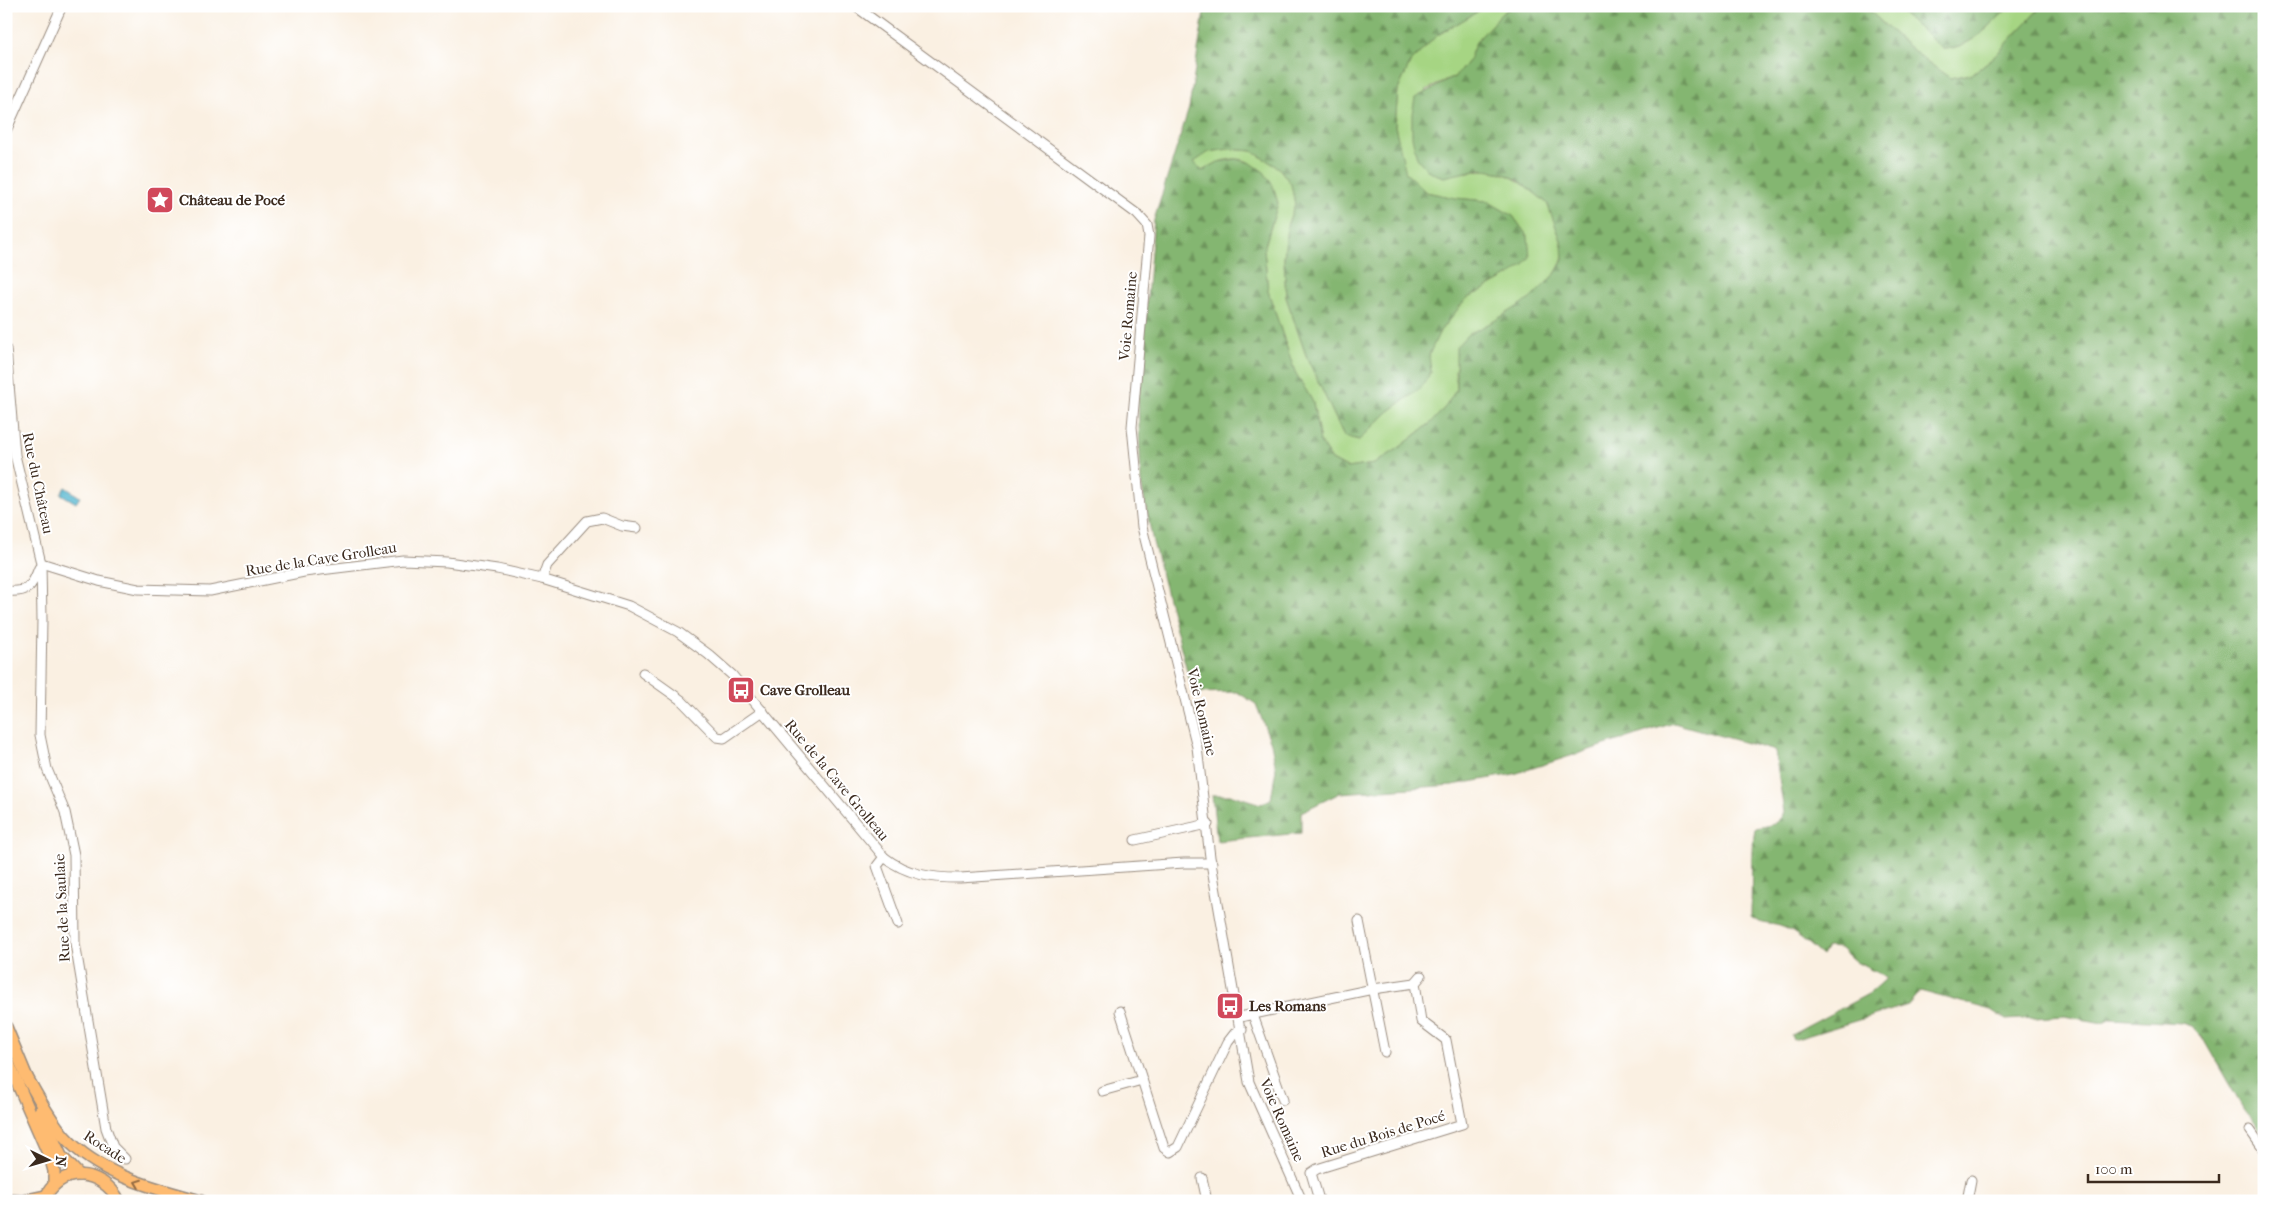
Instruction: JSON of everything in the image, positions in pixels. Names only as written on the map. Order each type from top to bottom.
[{"type":"main road","points":[[6,1028],[39,1110],[58,1149],[66,1162],[79,1175]]},
{"type":"main road","points":[[6,1057],[51,1160],[54,1171],[54,1186]]},
{"type":"main road","name":"Rocade","points":[[25,1074],[56,1126],[84,1154],[135,1182],[201,1201]]},
{"type":"main road","points":[[6,1200],[45,1198],[61,1180],[79,1175],[89,1176],[104,1182],[115,1192],[119,1201]]},
{"type":"street","points":[[6,131],[62,6]]},
{"type":"street","name":"Voie Romaine","points":[[855,6],[1145,221],[1149,236],[1132,427],[1135,472],[1148,556],[1197,747],[1212,863],[1240,1018],[1246,1066],[1252,1089],[1302,1201]]},
{"type":"street","name":"Rue du Château","points":[[6,349],[15,455],[41,563]]},
{"type":"street","points":[[542,579],[547,565],[588,521],[602,518],[622,526],[637,528]]},
{"type":"street","name":"Rue de la Cave Grolleau","points":[[41,563],[98,581],[138,589],[210,591],[304,572],[403,560],[447,562],[497,569],[542,579],[629,606],[678,632],[708,654],[732,675],[802,761],[884,856],[904,870],[934,878],[994,876],[1184,863],[1212,863]]},
{"type":"street","points":[[6,591],[21,591],[28,588],[33,583],[41,563]]},
{"type":"street","name":"Rue de la Saulaie","points":[[41,563],[40,735],[47,769],[65,812],[74,855],[75,943],[104,1121],[113,1147],[126,1159]]},
{"type":"street","points":[[643,673],[680,700],[717,737],[724,738],[763,711]]},
{"type":"street","points":[[1135,840],[1208,824]]},
{"type":"street","points":[[884,856],[877,866],[898,924]]},
{"type":"street","points":[[1359,921],[1385,1052]]},
{"type":"street","name":"Rue du Bois de Pocé","points":[[1319,1201],[1311,1173],[1317,1169],[1462,1124],[1446,1040],[1421,1021],[1418,979],[1373,989]]},
{"type":"street","points":[[1240,1018],[1373,989]]},
{"type":"street","points":[[1120,1011],[1164,1148],[1170,1152],[1178,1147],[1228,1042],[1235,1033],[1242,1030]]},
{"type":"street","points":[[1253,1015],[1283,1100]]},
{"type":"street","points":[[1102,1091],[1142,1080]]},
{"type":"street","points":[[2250,1130],[2264,1150]]},
{"type":"street","points":[[1202,1178],[1207,1201]]},
{"type":"street","points":[[1967,1201],[1971,1180]]},
{"type":"green space","points":[[1205,6],[1487,6],[1436,36],[1410,63],[1398,90],[1395,126],[1406,173],[1426,192],[1455,198],[1487,201],[1513,216],[1528,237],[1530,257],[1524,265],[1510,275],[1466,299],[1440,331],[1429,355],[1431,372],[1421,388],[1389,411],[1359,440],[1344,436],[1307,358],[1286,297],[1284,259],[1287,226],[1295,204],[1291,184],[1279,168],[1252,151],[1229,149],[1209,152],[1194,162],[1202,171],[1218,162],[1236,159],[1251,163],[1264,172],[1273,186],[1278,203],[1264,249],[1268,291],[1295,372],[1313,402],[1320,442],[1332,460],[1347,468],[1374,464],[1399,448],[1432,422],[1446,406],[1456,390],[1456,347],[1467,335],[1530,299],[1555,274],[1563,260],[1562,243],[1547,203],[1518,180],[1503,173],[1480,169],[1444,177],[1429,172],[1417,158],[1412,137],[1412,114],[1415,98],[1456,76],[1469,60],[1476,42],[1501,14],[1513,6],[1646,6],[1668,11],[1686,6],[1865,6],[1927,62],[1950,78],[1972,74],[1995,56],[2042,6],[2264,6],[2264,1134],[2244,1110],[2202,1037],[2192,1026],[2182,1023],[2111,1019],[2103,1023],[2064,1016],[2006,1020],[1991,1010],[1920,991],[1908,1005],[1793,1040],[1791,1035],[1870,993],[1887,978],[1856,962],[1840,948],[1827,947],[1822,956],[1792,931],[1758,921],[1751,917],[1752,851],[1755,828],[1776,822],[1784,812],[1775,751],[1674,723],[1514,774],[1453,785],[1340,793],[1301,812],[1301,833],[1217,841],[1212,795],[1232,795],[1261,804],[1271,799],[1276,769],[1271,743],[1256,704],[1237,692],[1193,693],[1153,542],[1141,483],[1138,397],[1154,220],[1189,108]]},
{"type":"green space","points":[[1487,6],[1513,6],[1501,14],[1476,42],[1469,60],[1456,76],[1426,90],[1465,173],[1485,170],[1502,173],[1526,186],[1547,203],[1561,241],[1563,250],[1561,263],[1554,276],[1533,297],[1507,314],[1467,335],[1455,370],[1456,390],[1446,406],[1432,422],[1399,448],[1374,464],[1347,468],[1332,460],[1320,442],[1313,402],[1295,372],[1268,291],[1264,249],[1278,203],[1256,170],[1250,163],[1244,160],[1225,160],[1202,171],[1194,162],[1208,152],[1229,149],[1252,151],[1279,168],[1291,184],[1295,204],[1287,226],[1284,259],[1286,297],[1307,358],[1344,436],[1359,440],[1389,411],[1421,388],[1431,372],[1428,355],[1440,331],[1466,299],[1510,275],[1528,237],[1513,216],[1487,201],[1455,198],[1426,192],[1405,173],[1395,126],[1398,90],[1410,63],[1436,36]]},
{"type":"green space","points":[[1646,6],[1686,6],[1668,11]]},
{"type":"green space","points":[[1865,6],[1894,6],[1943,49],[1963,45],[1971,40],[1988,28],[2010,6],[2042,6],[1995,56],[1972,74],[1950,78],[1927,62]]},
{"type":"green space","points":[[1894,6],[2010,6],[1988,28],[1971,40],[1963,45],[1943,49]]},
{"type":"water","points":[[65,487],[80,497],[76,503],[61,494]]},
{"type":"place","name":"Château de Pocé","points":[[160,200]]},
{"type":"place","name":"Cave Grolleau","points":[[741,690]]},
{"type":"place","name":"Les Romans","points":[[1230,1006]]}]
